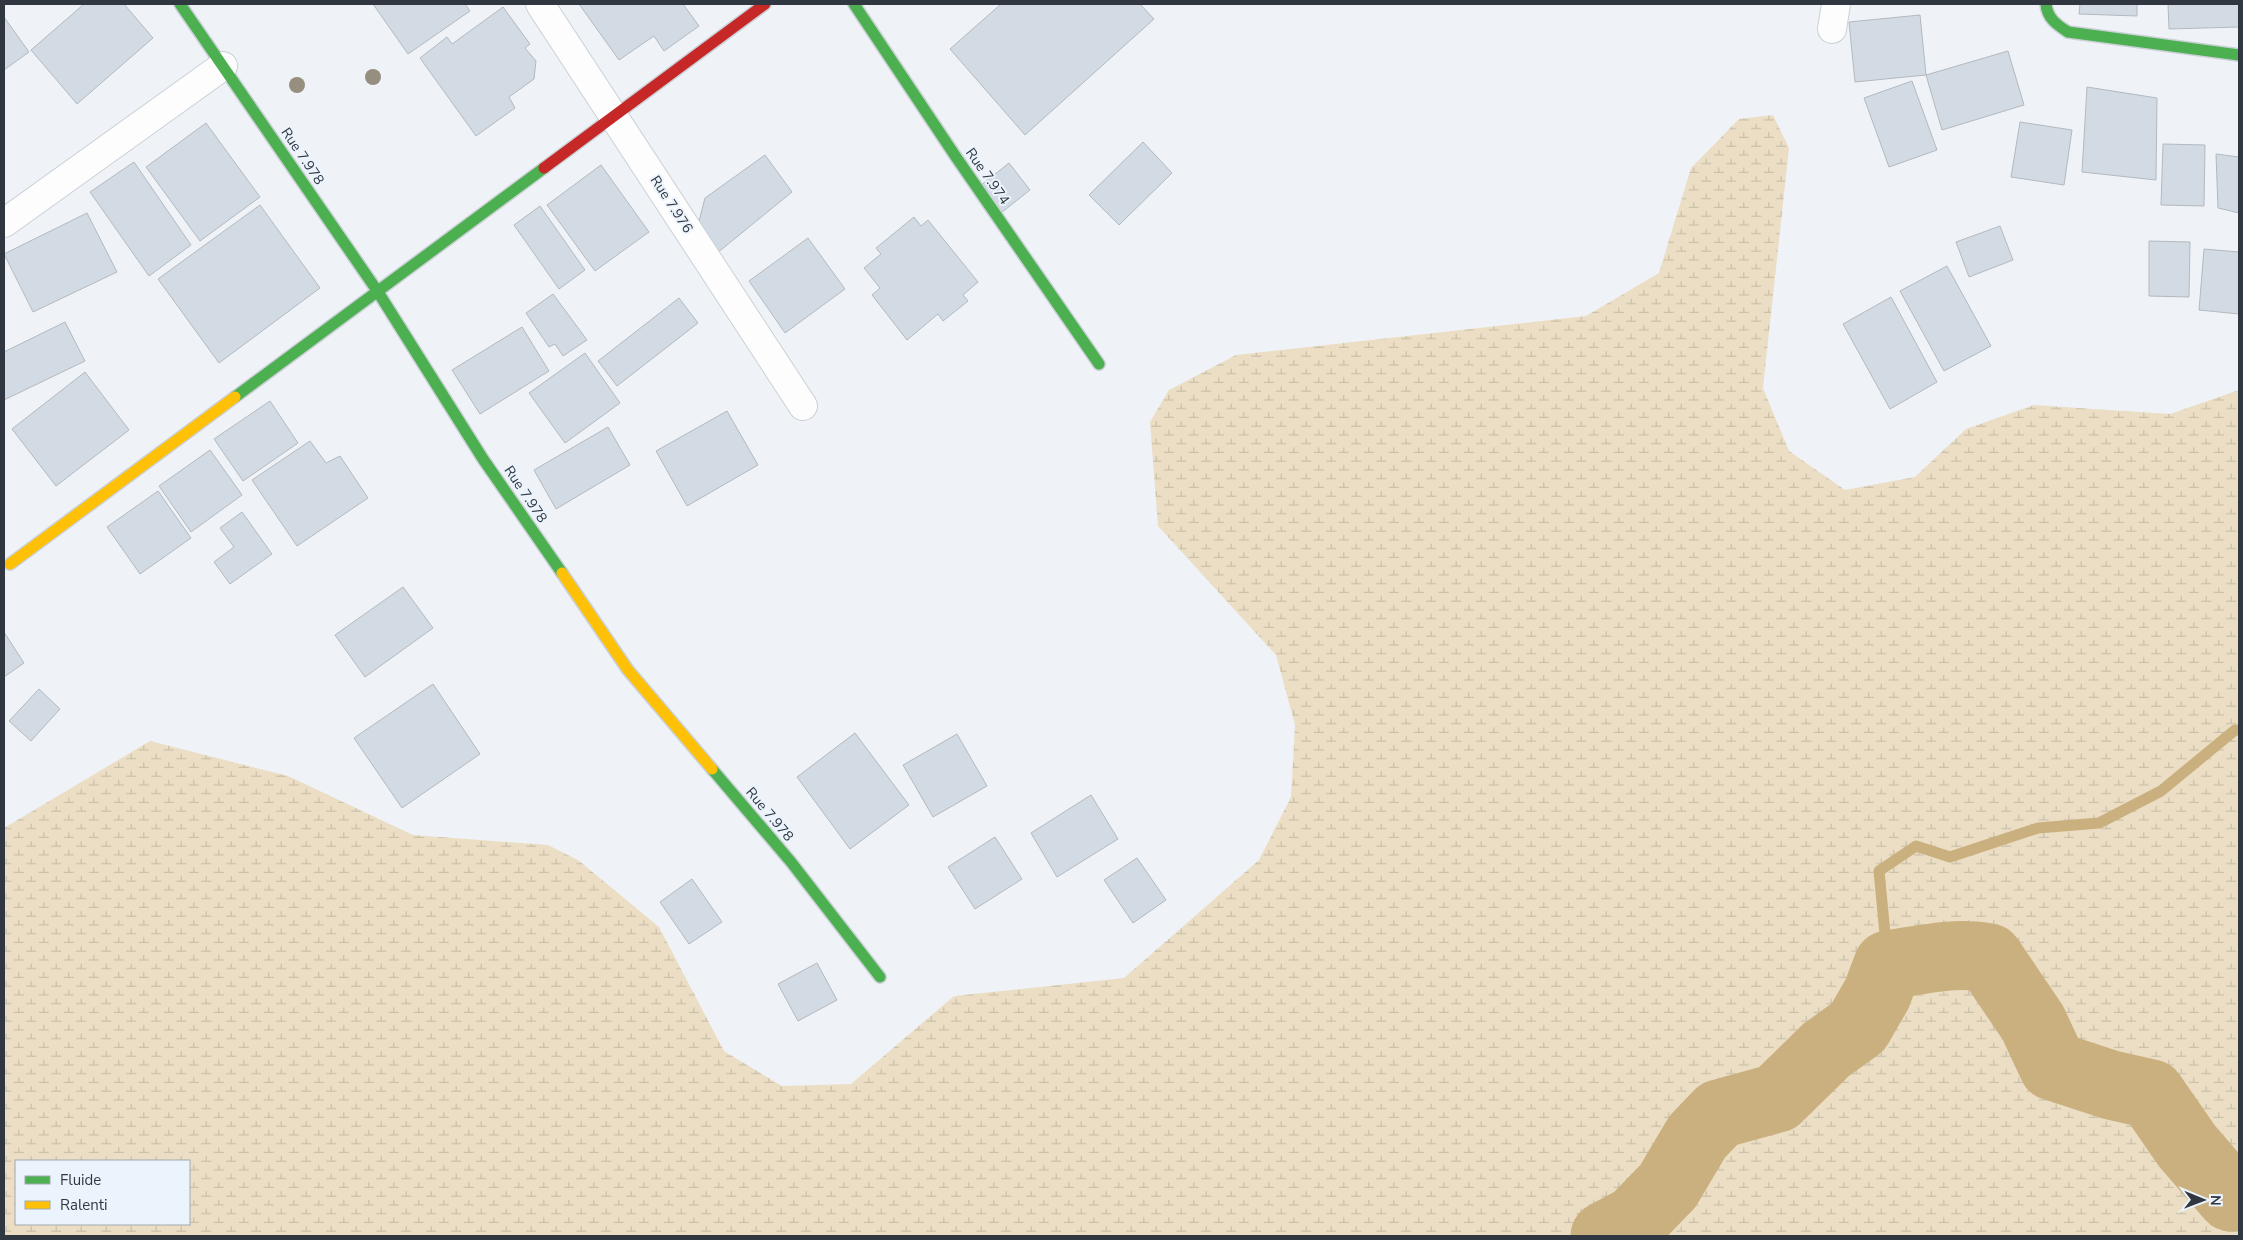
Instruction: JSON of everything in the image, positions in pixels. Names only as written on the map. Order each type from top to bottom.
[{"type":"street","name":"Rue 7.978","points":[[180,4],[378,292],[483,459],[628,670],[791,862],[880,977]]},
{"type":"street","name":"Rue 7.976","points":[[540,4],[803,406]]},
{"type":"street","points":[[10,564],[765,4]]},
{"type":"street","name":"Rue 7.974","points":[[854,4],[956,157],[1099,364]]},
{"type":"street","points":[[2046,4],[2046,12],[2057,26],[2068,32],[2239,55]]},
{"type":"street","points":[[4,223],[223,66]]},
{"type":"green space","points":[[1773,115],[1789,148],[1763,388],[1789,451],[1845,490],[1915,477],[1966,429],[2034,405],[2170,414],[2239,390],[2239,1236],[4,1236],[4,828],[150,741],[288,776],[413,835],[548,845],[578,860],[659,927],[724,1051],[782,1086],[851,1084],[954,996],[1124,978],[1259,860],[1291,797],[1295,725],[1276,655],[1158,526],[1150,422],[1169,390],[1236,355],[1586,316],[1659,273],[1691,168],[1739,119]]},
{"type":"building","points":[[84,4],[124,4],[153,38],[77,104],[31,50]]},
{"type":"building","points":[[373,4],[465,4],[470,11],[408,54]]},
{"type":"building","points":[[579,4],[683,4],[699,26],[664,51],[654,36],[619,60]]},
{"type":"building","points":[[1001,4],[1140,4],[1154,19],[1025,135],[950,49]]},
{"type":"building","points":[[2080,4],[2137,4],[2137,16],[2079,14]]},
{"type":"building","points":[[2168,4],[2239,4],[2239,27],[2169,29]]},
{"type":"building","points":[[503,7],[530,44],[525,48],[536,61],[534,79],[509,97],[515,108],[476,136],[420,58],[447,37],[452,44]]},
{"type":"building","points":[[1920,15],[1926,75],[1855,82],[1849,22]]},
{"type":"building","points":[[4,17],[29,52],[4,70]]},
{"type":"building","points":[[2008,51],[2024,105],[1942,130],[1926,75]]},
{"type":"building","points":[[1912,81],[1937,150],[1889,167],[1864,98]]},
{"type":"building","points":[[2087,87],[2157,98],[2156,180],[2082,172]]},
{"type":"building","points":[[2020,122],[2072,130],[2064,185],[2011,177]]},
{"type":"building","points":[[206,123],[260,197],[200,241],[146,167]]},
{"type":"building","points":[[1143,142],[1172,173],[1119,225],[1089,195]]},
{"type":"building","points":[[2163,144],[2205,145],[2204,206],[2161,205]]},
{"type":"building","points":[[2216,154],[2239,157],[2239,213],[2218,208]]},
{"type":"building","points":[[765,155],[792,192],[716,254],[697,229],[705,198]]},
{"type":"building","points":[[134,162],[191,245],[149,276],[90,192]]},
{"type":"building","points":[[1009,163],[1030,190],[1001,213],[980,186]]},
{"type":"building","points":[[601,165],[649,232],[595,271],[547,205]]},
{"type":"building","points":[[260,205],[320,288],[219,363],[158,279]]},
{"type":"building","points":[[540,206],[585,270],[559,289],[514,225]]},
{"type":"building","points":[[87,213],[117,272],[33,312],[4,254]]},
{"type":"building","points":[[914,217],[921,226],[928,220],[978,282],[963,295],[968,301],[943,321],[938,314],[907,340],[872,295],[880,288],[864,268],[881,254],[876,248]]},
{"type":"building","points":[[2000,226],[2013,260],[1969,277],[1956,242]]},
{"type":"building","points":[[808,238],[845,289],[785,333],[749,281]]},
{"type":"building","points":[[2149,241],[2190,242],[2189,297],[2149,296]]},
{"type":"building","points":[[2204,249],[2239,252],[2239,314],[2199,310]]},
{"type":"building","points":[[1947,266],[1991,346],[1944,371],[1900,291]]},
{"type":"building","points":[[553,294],[587,340],[563,356],[555,344],[549,347],[526,313]]},
{"type":"building","points":[[1891,297],[1937,382],[1890,409],[1843,324]]},
{"type":"building","points":[[679,298],[698,323],[617,386],[598,361]]},
{"type":"building","points":[[65,322],[85,361],[4,400],[4,352]]},
{"type":"building","points":[[522,327],[549,371],[480,414],[452,370]]},
{"type":"building","points":[[585,353],[620,403],[565,443],[529,393]]},
{"type":"building","points":[[85,372],[129,430],[56,486],[12,429]]},
{"type":"building","points":[[270,401],[298,443],[243,481],[214,439]]},
{"type":"building","points":[[727,411],[758,465],[687,506],[656,451]]},
{"type":"building","points":[[608,427],[630,465],[556,509],[534,470]]},
{"type":"building","points":[[310,441],[326,463],[340,456],[368,498],[297,546],[252,480]]},
{"type":"building","points":[[210,450],[242,495],[191,532],[159,486]]},
{"type":"building","points":[[158,491],[191,538],[140,574],[107,527]]},
{"type":"building","points":[[242,512],[272,554],[230,584],[214,562],[234,547],[220,528]]},
{"type":"building","points":[[403,587],[433,628],[365,677],[335,635]]},
{"type":"building","points":[[4,632],[24,663],[4,677]]},
{"type":"building","points":[[433,684],[480,754],[402,808],[354,738]]},
{"type":"building","points":[[39,689],[60,709],[31,741],[9,721]]},
{"type":"building","points":[[855,733],[909,805],[850,849],[797,777]]},
{"type":"building","points":[[957,734],[987,786],[933,817],[903,765]]},
{"type":"building","points":[[1091,795],[1118,839],[1057,877],[1031,833]]},
{"type":"building","points":[[995,837],[1022,879],[975,909],[948,867]]},
{"type":"building","points":[[1137,858],[1166,900],[1133,923],[1104,880]]},
{"type":"building","points":[[692,879],[722,922],[689,944],[660,902]]},
{"type":"building","points":[[817,963],[837,1000],[798,1021],[778,984]]},
{"type":"waterway","points":[[1888,965],[1879,871],[1916,846],[1950,857],[2038,828],[2099,823],[2161,791],[2235,730],[2239,730]]},
{"type":"waterway","points":[[1605,1236],[1635,1220],[1668,1186],[1697,1137],[1719,1114],[1777,1098],[1826,1050],[1858,1027],[1877,994],[1888,965],[1964,955],[1989,958],[2033,1023],[2053,1066],[2111,1085],[2151,1094],[2187,1146],[2231,1197],[2239,1197]]},
{"type":"traffic: fast","points":[[180,4],[378,292],[483,459],[562,573]]},
{"type":"traffic: fast","points":[[854,4],[956,157],[1099,364]]},
{"type":"traffic: fast","points":[[2046,4],[2050,17],[2056,24],[2068,32],[2239,55]]},
{"type":"traffic: fast","points":[[235,397],[544,168]]},
{"type":"traffic: fast","points":[[712,769],[791,862],[880,977]]},
{"type":"traffic: slow","points":[[10,564],[235,397]]},
{"type":"traffic: slow","points":[[562,573],[628,670],[712,769]]},
{"type":"traffic: jam","points":[[544,168],[765,4]]}]
